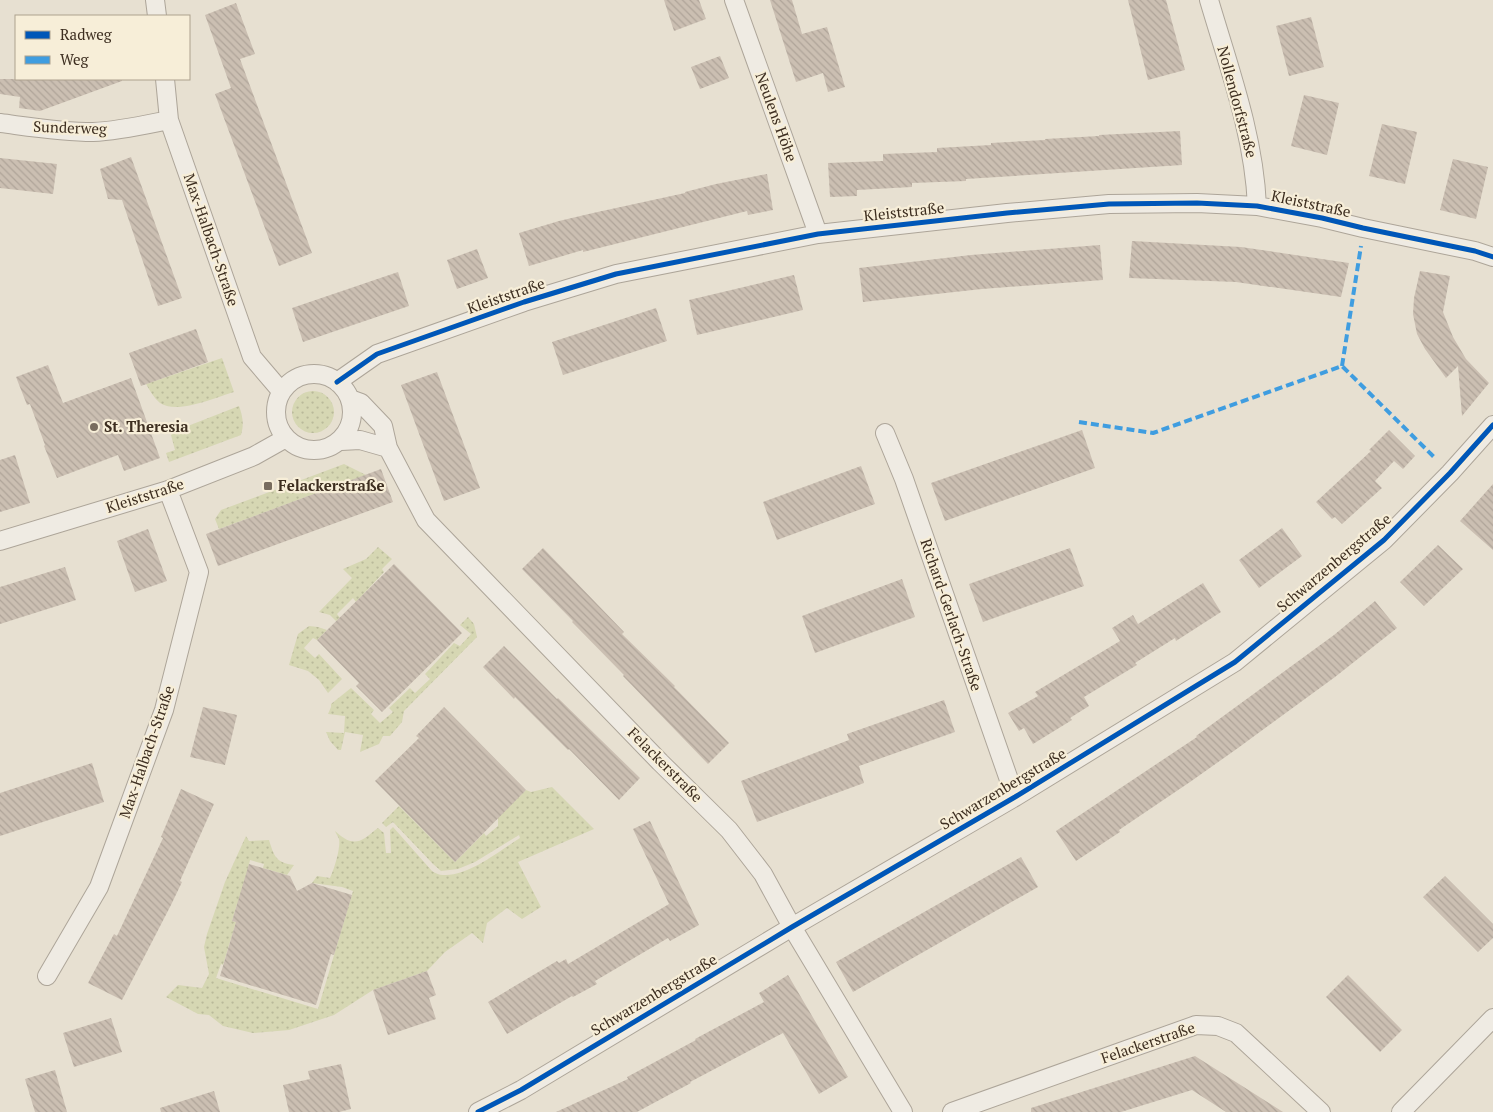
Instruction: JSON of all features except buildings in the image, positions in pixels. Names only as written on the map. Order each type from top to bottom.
[{"type":"street","points":[[155,0],[157,15]]},
{"type":"street","name":"Neulens Höhe","points":[[734,0],[818,234]]},
{"type":"street","name":"Nollendorfstraße","points":[[1209,0],[1248,135],[1256,178],[1257,206]]},
{"type":"street","name":"Max-Halbach-Straße","points":[[165,80],[169,120],[252,356],[281,391]]},
{"type":"street","name":"Sunderweg","points":[[0,123],[94,132],[169,120]]},
{"type":"street","name":"Kleiststraße","points":[[337,382],[377,354],[533,299],[616,274],[818,234],[1007,213],[1109,204],[1197,203],[1257,206],[1322,218],[1493,257]]},
{"type":"street","points":[[341,440],[349,426],[352,412],[350,399],[337,382],[321,375],[306,375],[293,380],[281,391],[276,403],[275,415],[279,428],[286,438],[298,447],[311,451],[322,450],[341,440],[360,440],[388,448]]},
{"type":"street","name":"Felackerstraße","points":[[350,399],[361,403],[383,426],[388,448],[426,520],[660,762],[729,830],[763,874],[792,927],[904,1112]]},
{"type":"street","name":"Schwarzenbergstraße","points":[[478,1112],[521,1090],[792,927],[1015,797],[1235,662],[1384,540],[1450,473],[1493,425]]},
{"type":"street","name":"Richard-Gerlach-Straße","points":[[885,433],[904,479],[1015,797]]},
{"type":"street","name":"Kleiststraße","points":[[0,541],[168,490],[254,456],[286,438]]},
{"type":"street","name":"Max-Halbach-Straße","points":[[47,976],[99,887],[164,710],[199,572],[168,490]]},
{"type":"street","points":[[1401,1112],[1493,1018]]},
{"type":"street","name":"Felackerstraße","points":[[952,1112],[1196,1025],[1218,1026],[1236,1033],[1321,1112]]},
{"type":"green space","points":[[222,358],[234,392],[197,404],[176,407],[160,403],[146,384]]},
{"type":"green space","points":[[313,391],[328,397],[334,412],[328,427],[313,433],[298,427],[292,412],[298,397]]},
{"type":"green space","points":[[239,406],[243,421],[241,435],[169,462],[166,453],[175,450],[171,435],[175,431]]},
{"type":"green space","points":[[344,464],[366,475],[219,529],[215,519],[221,510]]},
{"type":"green space","points":[[378,547],[392,559],[382,569],[384,572],[356,602],[353,598],[337,614],[340,618],[336,621],[330,615],[319,612],[352,578],[343,569],[366,559]]},
{"type":"green space","points":[[468,617],[474,624],[477,637],[404,711],[402,722],[390,736],[383,736],[379,744],[360,752],[363,735],[345,732],[341,750],[338,750],[330,741],[326,732],[344,733],[345,716],[328,714],[331,704],[351,688],[374,710],[371,714],[380,723],[393,712],[389,708],[410,688],[415,693],[430,679],[425,674],[454,643],[460,646],[471,634],[460,625]]},
{"type":"green space","points":[[309,626],[327,630],[317,640],[313,638],[304,648],[315,658],[319,654],[342,679],[328,693],[319,680],[308,671],[289,665],[298,634]]},
{"type":"green space","points":[[552,787],[594,829],[518,862],[541,907],[522,919],[507,908],[487,923],[483,943],[472,933],[445,952],[427,971],[373,990],[334,1015],[289,1030],[253,1033],[223,1026],[209,1015],[198,1014],[166,997],[178,985],[202,988],[209,974],[204,947],[207,934],[225,882],[246,836],[249,841],[269,840],[272,850],[279,860],[294,865],[287,875],[263,868],[264,864],[250,860],[240,905],[237,904],[232,921],[236,922],[223,965],[221,964],[216,978],[318,1009],[353,891],[342,887],[312,883],[317,876],[330,878],[332,874],[339,847],[339,839],[335,831],[345,839],[357,841],[365,838],[378,828],[384,833],[386,853],[391,853],[390,830],[393,827],[432,871],[442,875],[453,875],[473,868],[483,862],[520,838],[519,835],[475,862],[458,869],[441,871],[393,822],[386,827],[382,823],[399,806],[455,862],[484,833],[486,836],[498,826],[498,817],[526,790],[531,792]]},
{"type":"marked path","points":[[1342,366],[1361,246]]},
{"type":"marked path","points":[[1079,422],[1153,433],[1342,366],[1435,458]]},
{"type":"cycle path","points":[[337,382],[377,354],[524,302],[616,274],[818,234],[1007,213],[1109,204],[1197,203],[1257,206],[1475,251],[1493,257]]},
{"type":"cycle path","points":[[478,1112],[521,1090],[792,927],[1015,797],[1235,662],[1384,540],[1450,473],[1493,425]]},
{"type":"place","name":"St. Theresia","points":[[94,427]]},
{"type":"place","name":"Felackerstraße","points":[[268,486]]}]
